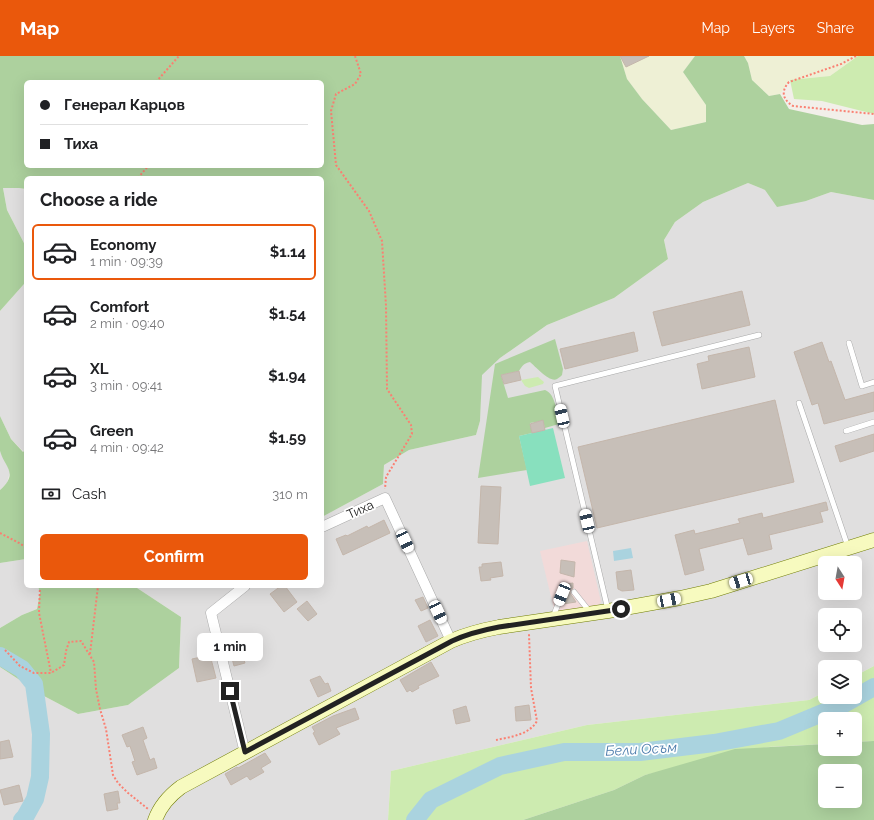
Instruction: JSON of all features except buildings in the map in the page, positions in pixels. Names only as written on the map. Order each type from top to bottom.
[{"type":"main road","points":[[156,818],[167,799],[181,787],[452,641],[485,630],[592,614],[673,600],[711,591],[874,540]]},
{"type":"street","name":"Тиха","points":[[324,525],[385,498],[452,641]]},
{"type":"street","points":[[243,588],[212,613],[245,752]]},
{"type":"lane","points":[[608,611],[555,386],[759,335]]},
{"type":"lane","points":[[849,343],[862,386],[874,382]]},
{"type":"lane","points":[[799,403],[848,548]]},
{"type":"lane","points":[[846,430],[874,422]]},
{"type":"lane","points":[[574,592],[592,614]]},
{"type":"lane","points":[[552,619],[562,594]]},
{"type":"path","points":[[158,80],[179,56]]},
{"type":"path","points":[[355,56],[361,74],[355,84],[336,94],[331,111],[336,165],[369,211],[382,241],[386,306],[387,389],[411,425],[412,434],[386,477],[385,498]]},
{"type":"path","points":[[856,56],[841,64],[790,82],[785,87],[785,98],[788,103],[793,106],[874,114]]},
{"type":"path","points":[[140,176],[146,168]]},
{"type":"path","points":[[0,533],[24,546]]},
{"type":"path","points":[[40,588],[39,613],[51,673]]},
{"type":"path","points":[[90,654],[98,588]]},
{"type":"path","points":[[496,740],[519,736],[535,725],[537,721],[530,688],[529,623]]},
{"type":"path","points":[[6,650],[20,666],[34,673],[51,673],[64,665],[69,642],[81,641],[94,662],[96,689],[106,729],[113,775],[118,783],[156,818]]},
{"type":"shaded area","points":[[748,183],[765,190],[806,201],[831,192],[874,200],[874,666],[862,672],[862,660],[818,660],[818,696],[809,700],[587,725],[391,771],[388,820],[0,820],[0,667],[44,696],[78,714],[128,705],[179,668],[181,617],[137,588],[324,588],[324,516],[383,484],[384,465],[409,450],[476,435],[480,421],[481,375],[500,358],[547,325],[614,298],[668,259],[664,240],[675,222],[703,202]]},
{"type":"shaded area","points":[[3,188],[24,189],[24,243],[7,210]]},
{"type":"shaded area","points":[[24,284],[24,452],[11,439],[0,416],[0,311]]},
{"type":"shaded area","points":[[0,451],[10,472],[7,483],[0,490]]},
{"type":"shaded area","points":[[587,541],[601,602],[598,606],[558,612],[554,609],[540,551]]},
{"type":"shaded area","points":[[24,559],[24,588],[39,588],[40,593],[37,609],[22,615],[0,628],[0,563]]},
{"type":"green space","points":[[0,56],[620,56],[627,79],[642,99],[671,130],[706,122],[706,105],[683,72],[695,56],[744,56],[748,63],[752,80],[769,96],[780,94],[789,109],[862,125],[874,124],[874,200],[831,192],[806,201],[777,207],[765,190],[748,183],[703,202],[675,222],[664,240],[668,259],[614,298],[547,325],[500,358],[482,375],[480,421],[476,435],[409,450],[384,465],[383,484],[324,516],[324,176],[24,176],[24,189],[3,188],[7,210],[24,243],[24,284],[0,311]]},
{"type":"green space","points":[[620,56],[695,56],[683,72],[706,105],[706,122],[671,130],[642,99],[627,79]]},
{"type":"green space","points":[[744,56],[858,56],[830,76],[790,80],[780,94],[769,96],[752,80],[748,63]]},
{"type":"green space","points":[[858,56],[874,56],[874,114],[822,101],[794,99],[790,80],[830,76]]},
{"type":"green space","points":[[555,339],[563,369],[562,375],[557,379],[554,380],[547,377],[530,362],[523,365],[519,371],[501,375],[508,398],[545,390],[549,392],[554,400],[559,424],[545,428],[543,421],[530,423],[532,433],[519,436],[527,470],[478,478],[495,364]]},
{"type":"green space","points":[[538,377],[544,382],[543,384],[529,388],[525,386],[521,380]]},
{"type":"green space","points":[[0,416],[11,439],[23,452],[24,451],[24,559],[0,563],[0,490],[6,484],[10,475],[0,451]]},
{"type":"green space","points":[[553,428],[565,478],[530,486],[519,436]]},
{"type":"green space","points":[[39,588],[137,588],[181,617],[179,668],[128,705],[78,714],[44,696],[0,667],[0,628],[22,615],[37,609],[40,593]]},
{"type":"green space","points":[[874,666],[874,741],[862,742],[862,712],[818,712],[818,744],[768,747],[645,775],[614,790],[523,820],[388,820],[391,771],[587,725],[809,700],[818,696],[818,704],[862,704],[862,672]]},
{"type":"green space","points":[[874,741],[874,820],[523,820],[614,790],[645,775],[735,749],[818,744],[818,756],[862,756],[862,742]]},
{"type":"water","points":[[631,548],[633,558],[614,561],[613,551]]},
{"type":"waterway","points":[[0,656],[22,669],[34,684],[41,734],[40,777],[35,799],[22,820]]},
{"type":"waterway","name":"Бели Осъм","points":[[415,820],[431,800],[500,766],[564,752],[640,752],[714,743],[779,731],[844,704],[874,687]]},
{"type":"route","points":[[230,691],[245,752],[461,637],[499,627],[621,609]]}]
